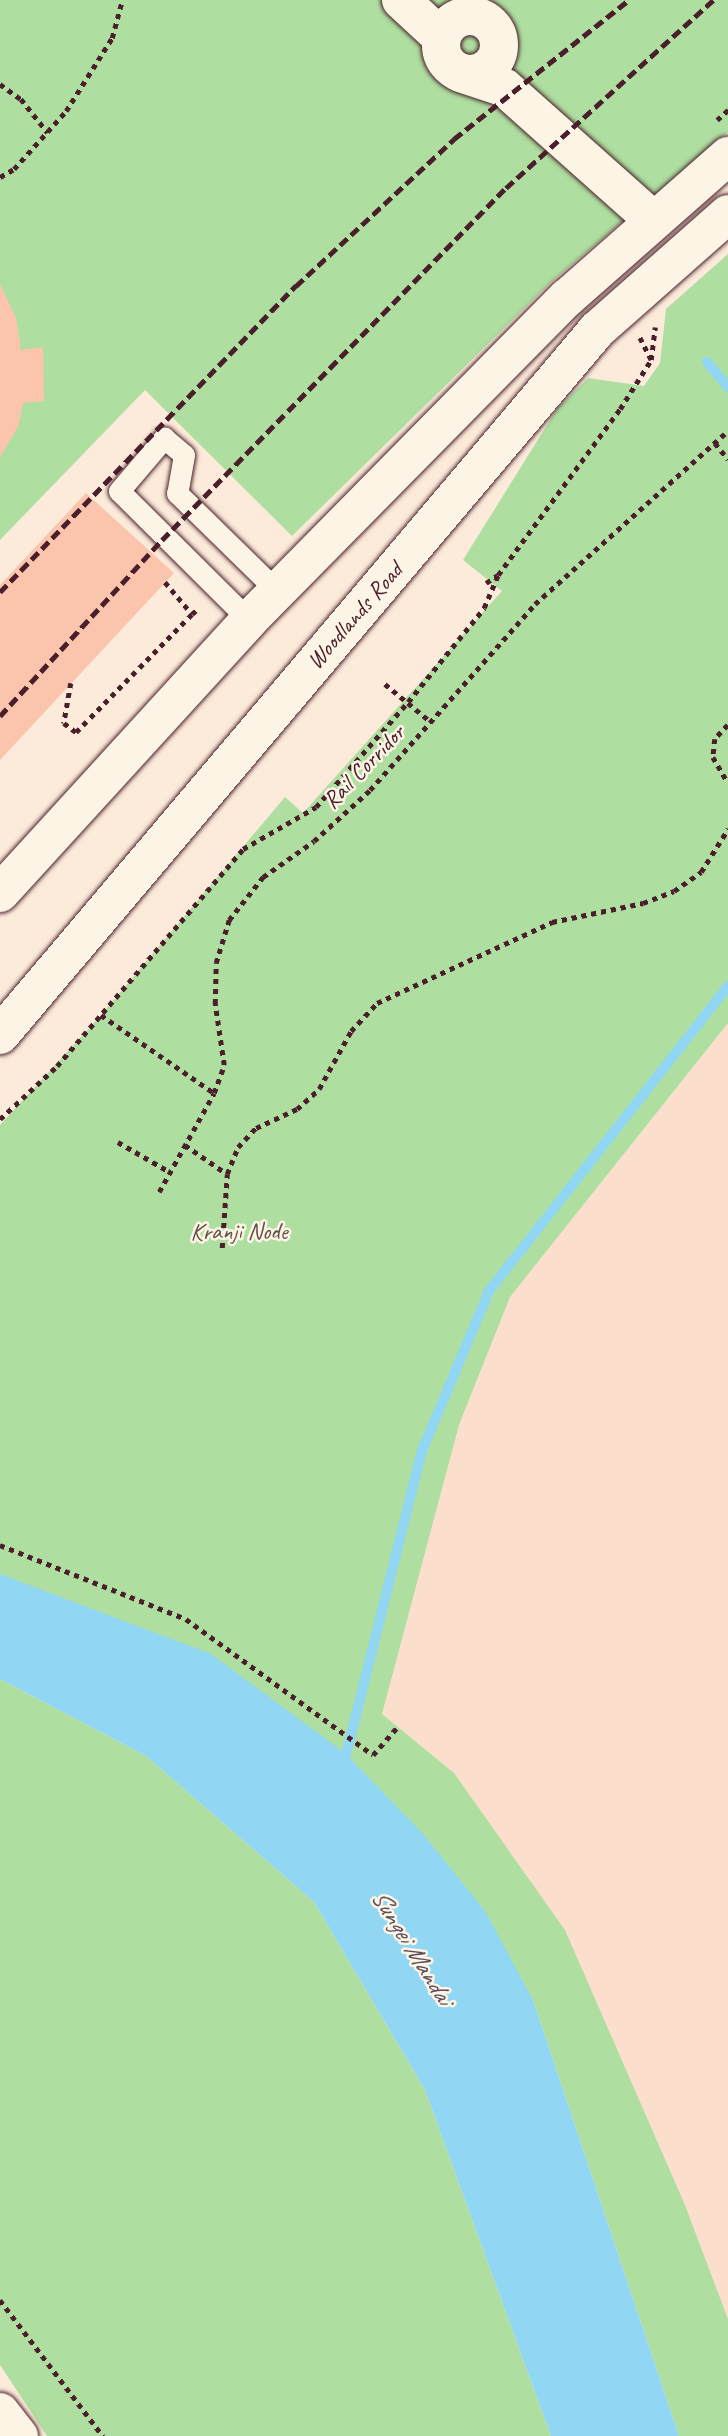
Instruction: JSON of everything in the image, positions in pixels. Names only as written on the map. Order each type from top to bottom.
[{"type":"main road","points":[[401,0],[496,29],[505,88]]},
{"type":"main road","points":[[456,17],[444,58],[460,73],[505,88],[652,219]]},
{"type":"main road","points":[[460,73],[482,72],[491,66],[500,48]]},
{"type":"main road","points":[[0,892],[277,591],[652,219],[728,156]]},
{"type":"main road","name":"Woodlands Road","points":[[0,1035],[597,330],[728,214]]},
{"type":"main road","points":[[0,2412],[19,2436]]},
{"type":"lane","points":[[249,620],[119,491],[164,438],[184,455],[177,494],[277,591]]},
{"type":"path","points":[[0,177],[48,133],[111,38],[122,0]]},
{"type":"path","points":[[0,84],[21,99],[48,133]]},
{"type":"path","points":[[0,1119],[57,1066],[243,849],[316,807],[408,702],[484,608],[498,575],[620,409],[651,360],[624,306]]},
{"type":"path","name":"Rail Corridor","points":[[159,1192],[214,1093],[224,1065],[215,1004],[216,963],[229,920],[263,877],[314,841],[370,790],[536,604],[728,431]]},
{"type":"path","points":[[715,443],[728,459]]},
{"type":"path","points":[[485,583],[498,575]]},
{"type":"path","points":[[165,582],[177,599]]},
{"type":"path","points":[[71,683],[64,723],[76,732],[192,614]]},
{"type":"path","points":[[385,684],[431,722]]},
{"type":"path","points":[[728,725],[715,739],[713,757],[728,783]]},
{"type":"path","points":[[222,1248],[227,1174],[237,1147],[256,1128],[297,1109],[319,1089],[351,1031],[377,1003],[552,922],[643,903],[674,891],[701,872],[728,829]]},
{"type":"path","points":[[101,1015],[214,1093]]},
{"type":"path","points":[[118,1142],[170,1172]]},
{"type":"path","points":[[185,1145],[227,1174]]},
{"type":"path","points":[[0,1545],[186,1619],[373,1755],[398,1726]]},
{"type":"path","points":[[0,2300],[103,2436]]},
{"type":"shaded area","points":[[728,1023],[728,2319],[685,2205],[454,1773],[382,1714],[459,1425],[510,1297]]},
{"type":"green space","points":[[0,0],[728,0],[728,132],[551,282],[292,536],[145,390],[0,540]]},
{"type":"green space","name":"Kranji Node","points":[[728,254],[728,1023],[510,1297],[459,1425],[382,1714],[454,1773],[565,1930],[685,2205],[728,2319],[728,2436],[679,2436],[533,2000],[18,1583],[0,1574],[0,1125],[101,1015],[285,797],[303,813],[502,591],[463,560],[557,409],[588,378],[644,386],[660,363],[666,309]]},
{"type":"green space","points":[[0,1679],[146,1756],[314,1902],[425,2090],[551,2436],[47,2436],[0,2365]]},
{"type":"water","name":"Sungei Mandai","points":[[0,1574],[211,1654],[346,1754],[424,1835],[485,1911],[533,2000],[679,2436],[551,2436],[425,2090],[314,1902],[146,1756],[0,1679]]},
{"type":"building","points":[[0,284],[16,318],[21,350],[43,347],[44,401],[23,403],[18,427],[0,457]]},
{"type":"building","points":[[86,493],[174,573],[0,760],[0,585]]},
{"type":"waterway","points":[[707,362],[728,387]]},
{"type":"waterway","points":[[343,1767],[421,1453],[489,1291],[728,986]]},
{"type":"railway","points":[[0,592],[296,286],[454,139],[629,0]]},
{"type":"railway","points":[[0,716],[162,540],[506,188],[713,0]]}]
